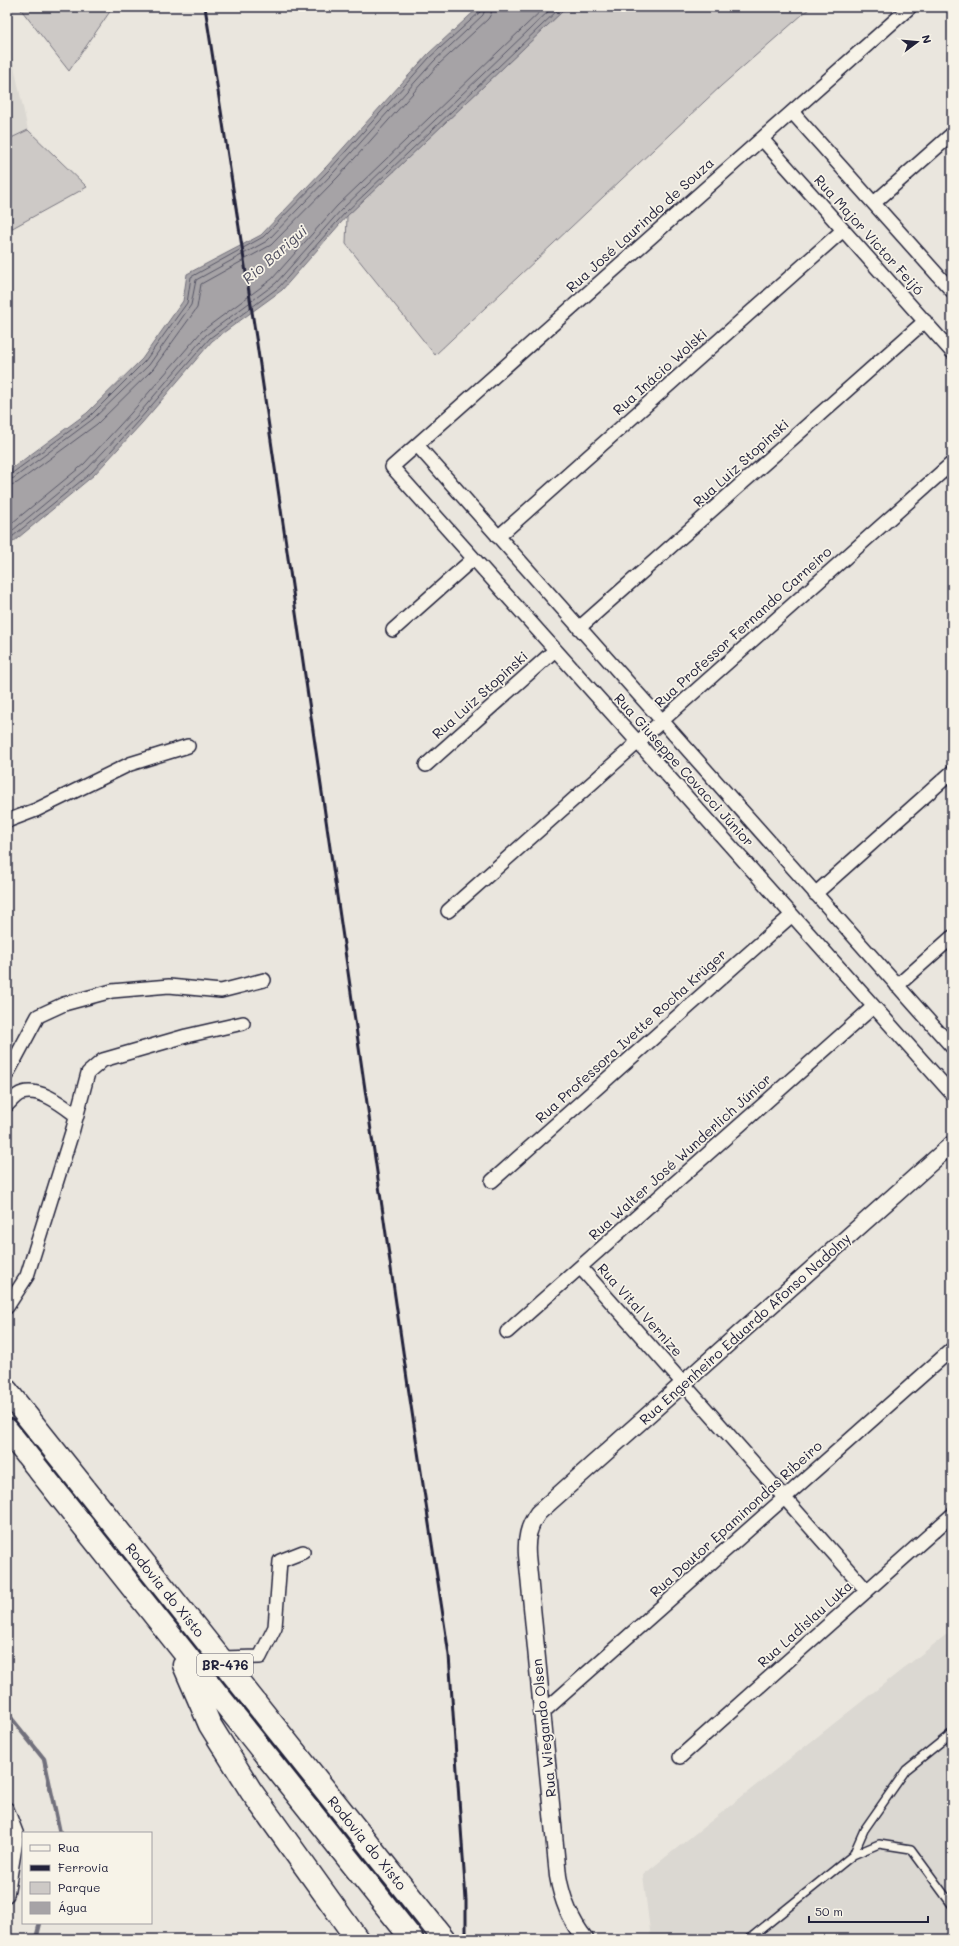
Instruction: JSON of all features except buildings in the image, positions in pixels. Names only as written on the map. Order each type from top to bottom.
[{"type":"highway","name":"Rodovia do Xisto","points":[[7,1391],[444,1939]]},
{"type":"highway","name":"Rodovia do Xisto","points":[[7,1430],[412,1939]]},
{"type":"highway","points":[[172,1637],[210,1726],[251,1791],[357,1939]]},
{"type":"street","name":"Rua José Laurindo de Souza","points":[[392,467],[910,7]]},
{"type":"street","name":"Rua Major Victor Feijó","points":[[792,112],[952,290]]},
{"type":"street","points":[[874,203],[952,134]]},
{"type":"street","name":"Rua Major Victor Feijó","points":[[762,139],[952,352]]},
{"type":"street","name":"Rua Inácio Wolski","points":[[498,537],[843,230]]},
{"type":"street","name":"Rua Luiz Stopinski","points":[[579,628],[925,321]]},
{"type":"street","name":"Rua Giuseppe Covacci Júnior","points":[[416,445],[952,1047]]},
{"type":"street","name":"Rua Professor Fernando Carneiro","points":[[448,911],[952,463]]},
{"type":"street","name":"Rua Giuseppe Covacci Júnior","points":[[392,467],[952,1094]]},
{"type":"street","points":[[393,630],[473,559]]},
{"type":"street","name":"Rua Luiz Stopinski","points":[[426,765],[555,650]]},
{"type":"street","points":[[7,821],[36,810],[130,764],[188,746]]},
{"type":"street","points":[[815,894],[952,772]]},
{"type":"street","name":"Rua Professora Ivette Rocha Krüger","points":[[492,1181],[792,914]]},
{"type":"street","points":[[897,986],[952,937]]},
{"type":"street","points":[[7,1074],[38,1016],[64,1004],[112,991],[169,986],[220,991],[264,980]]},
{"type":"street","name":"Rua Walter José Wunderlich Júnior","points":[[508,1332],[874,1007]]},
{"type":"street","points":[[7,1307],[27,1276],[77,1116],[88,1073],[103,1060],[186,1036],[243,1022]]},
{"type":"street","points":[[7,1105],[21,1093],[33,1092],[51,1098],[77,1116]]},
{"type":"street","name":"Rua Engenheiro Eduardo Afonso Nadolny","points":[[538,1513],[952,1144]]},
{"type":"street","name":"Rua Vital Vernize","points":[[580,1267],[867,1591]]},
{"type":"street","name":"Rua Doutor Epaminondas Ribeiro","points":[[542,1713],[952,1349]]},
{"type":"street","name":"Rua Wiegando Olsen","points":[[538,1513],[530,1527],[526,1543],[560,1889],[569,1916],[585,1939]]},
{"type":"street","name":"Rua Ladislau Luka","points":[[680,1757],[952,1516]]},
{"type":"street","points":[[220,1658],[260,1657],[274,1627],[280,1561],[303,1552]]},
{"type":"street","points":[[7,1809],[17,1835],[7,1895]]},
{"type":"lane","points":[[853,1855],[864,1830],[906,1770],[952,1733]]},
{"type":"lane","points":[[749,1939],[853,1855],[879,1844],[911,1849],[952,1905]]},
{"type":"shaded area","points":[[7,35],[28,130],[7,140]]},
{"type":"shaded area","points":[[952,1630],[952,1939],[651,1939],[643,1875]]},
{"type":"green space","points":[[19,7],[111,7],[111,10],[69,71]]},
{"type":"green space","points":[[567,7],[811,7],[721,86],[435,355],[346,244],[347,216]]},
{"type":"green space","points":[[28,130],[87,187],[7,231],[7,140]]},
{"type":"water","name":"Rio Barigui","points":[[479,7],[567,7],[347,216],[282,290],[212,341],[142,423],[94,475],[7,547],[7,472],[87,413],[142,359],[183,301],[187,274],[261,235],[327,166],[428,54]]},
{"type":"waterway","points":[[7,1713],[44,1759],[60,1832]]},
{"type":"waterway","points":[[36,1939],[40,1924]]},
{"type":"railway","points":[[205,7],[257,344],[408,1386],[449,1655],[466,1900],[466,1939]]}]
